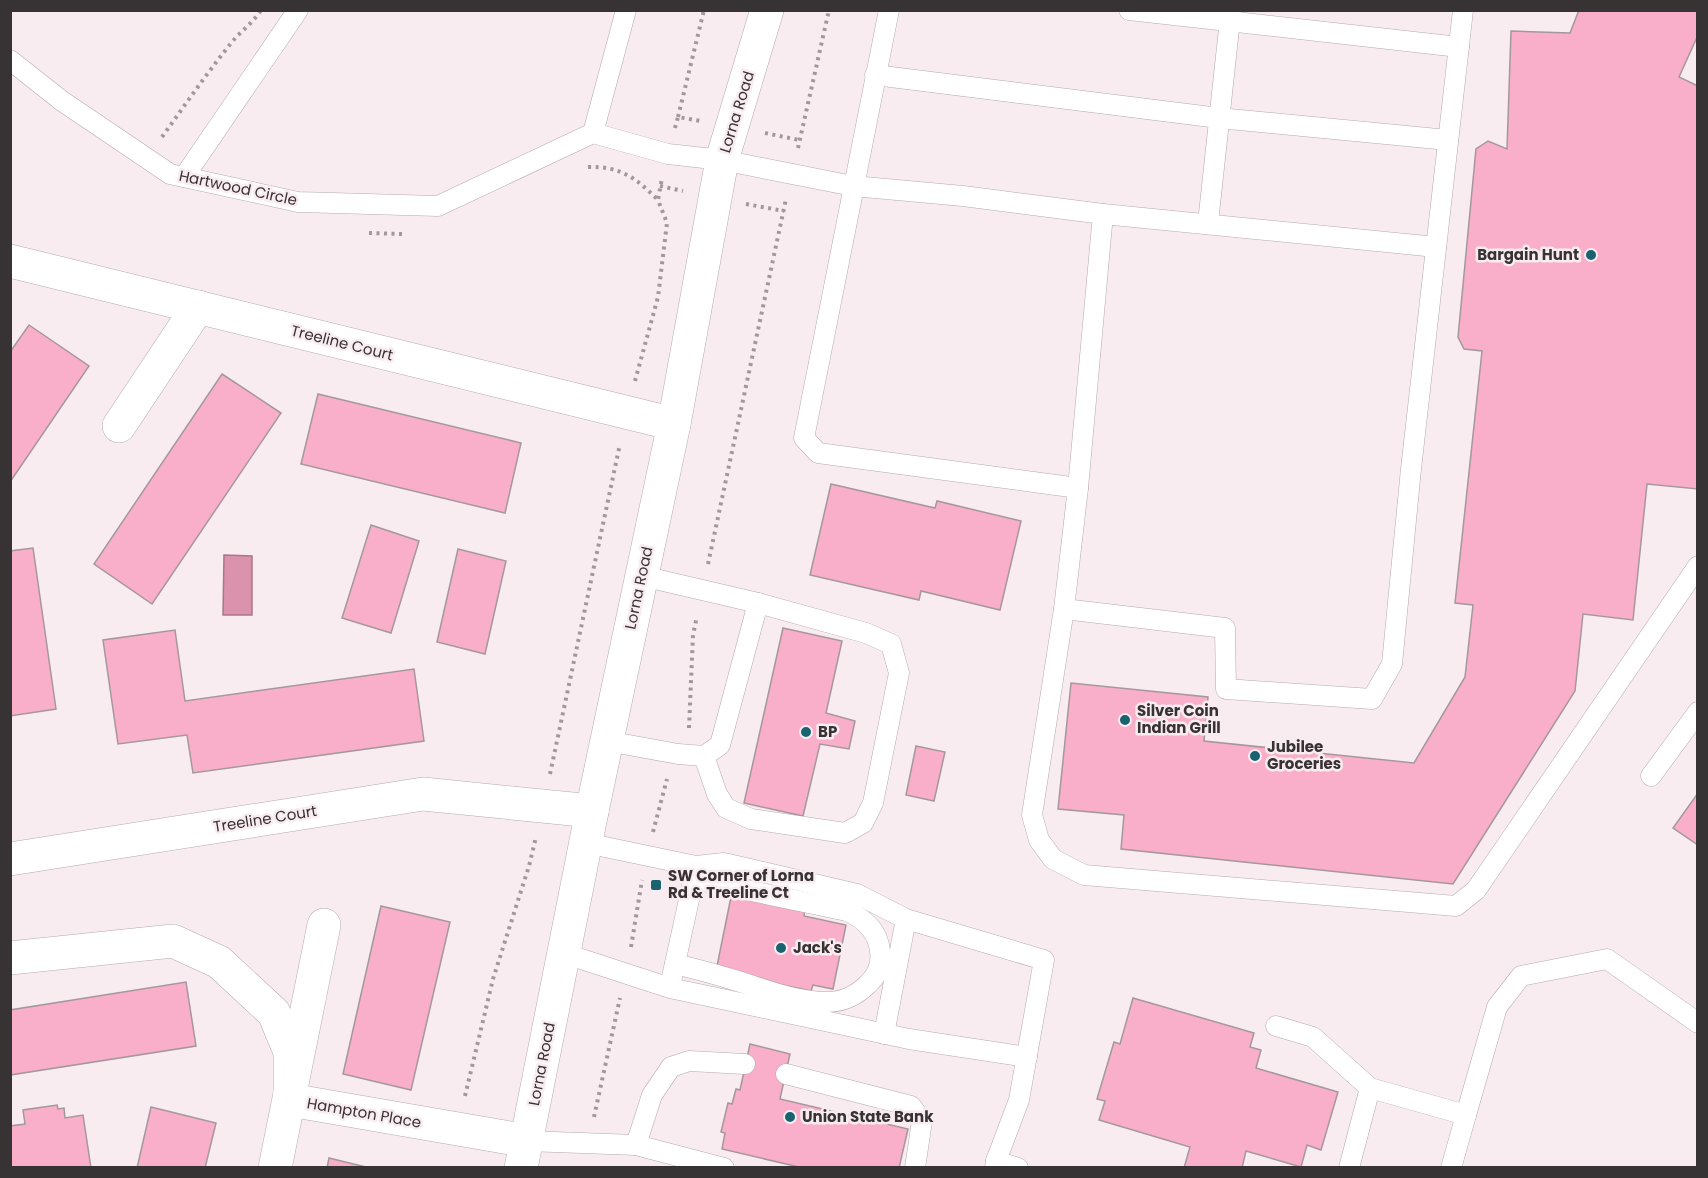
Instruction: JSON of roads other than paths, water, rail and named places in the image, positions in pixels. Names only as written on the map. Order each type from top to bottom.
[{"type":"street","name":"Lorna Road","points":[[524,1154],[592,811],[674,424],[722,160],[767,10]]},
{"type":"street","name":"Treeline Court","points":[[10,261],[674,424]]},
{"type":"street","points":[[118,426],[198,308]]},
{"type":"street","name":"Treeline Court","points":[[10,859],[423,794],[592,811]]},
{"type":"street","points":[[275,1167],[324,925]]},
{"type":"street","name":"Hampton Place","points":[[10,958],[173,941],[219,962],[274,1013],[290,1052],[290,1100],[458,1129],[524,1154]]},
{"type":"lane","points":[[184,177],[298,10]]},
{"type":"lane","points":[[626,10],[593,133],[668,154],[722,160],[853,186],[1436,247]]},
{"type":"lane","points":[[889,10],[804,438],[818,453],[1078,488]]},
{"type":"lane","points":[[1129,10],[1230,16],[1459,47]]},
{"type":"lane","points":[[1064,609],[1225,628],[1226,689],[1372,699],[1392,664],[1463,10]]},
{"type":"lane","points":[[1208,223],[1230,16]]},
{"type":"lane","name":"Hartwood Circle","points":[[10,60],[62,101],[170,174],[298,202],[438,206],[593,133]]},
{"type":"lane","points":[[875,75],[1219,118],[1448,140]]},
{"type":"lane","points":[[1103,213],[1078,488],[1064,609],[1032,815],[1039,840],[1053,860],[1084,875],[1456,906],[1476,890],[1698,566]]},
{"type":"lane","points":[[642,576],[758,603],[866,633],[891,644],[899,673],[873,803],[863,823],[844,833],[751,819],[726,808],[717,794],[704,756]]},
{"type":"lane","points":[[607,741],[678,754],[704,756],[720,745],[758,603]]},
{"type":"lane","points":[[1651,776],[1698,712]]},
{"type":"lane","points":[[586,843],[835,907],[853,914],[871,926],[876,935],[881,962],[873,980],[863,989],[848,999],[827,1002],[772,993],[725,977],[675,964]]},
{"type":"lane","points":[[695,872],[724,863],[857,894],[906,920],[1044,960],[1019,1100],[995,1164],[1017,1167]]},
{"type":"lane","points":[[670,988],[695,872]]},
{"type":"lane","points":[[884,1034],[906,920]]},
{"type":"lane","points":[[563,953],[670,988],[884,1034],[1027,1057]]},
{"type":"lane","points":[[1451,1167],[1497,1007],[1521,976],[1607,959],[1698,1023]]},
{"type":"lane","points":[[1276,1026],[1313,1037],[1370,1088],[1466,1115]]},
{"type":"lane","points":[[636,1145],[652,1095],[671,1067],[690,1061],[746,1064]]},
{"type":"lane","points":[[786,1074],[912,1106],[922,1121],[915,1167]]},
{"type":"lane","points":[[1349,1167],[1370,1088]]},
{"type":"lane","points":[[524,1154],[636,1145],[724,1167]]},
{"type":"place","name":"Bargain Hunt","points":[[1591,255]]},
{"type":"place","name":"Silver Coin Indian Grill","points":[[1125,720]]},
{"type":"place","name":"BP","points":[[806,732]]},
{"type":"place","name":"Jubilee Groceries","points":[[1255,756]]},
{"type":"place","name":"SW Corner of Lorna Rd & Treeline Ct","points":[[656,885]]},
{"type":"place","name":"Jack's","points":[[781,948]]},
{"type":"place","name":"Union State Bank","points":[[790,1117]]}]
